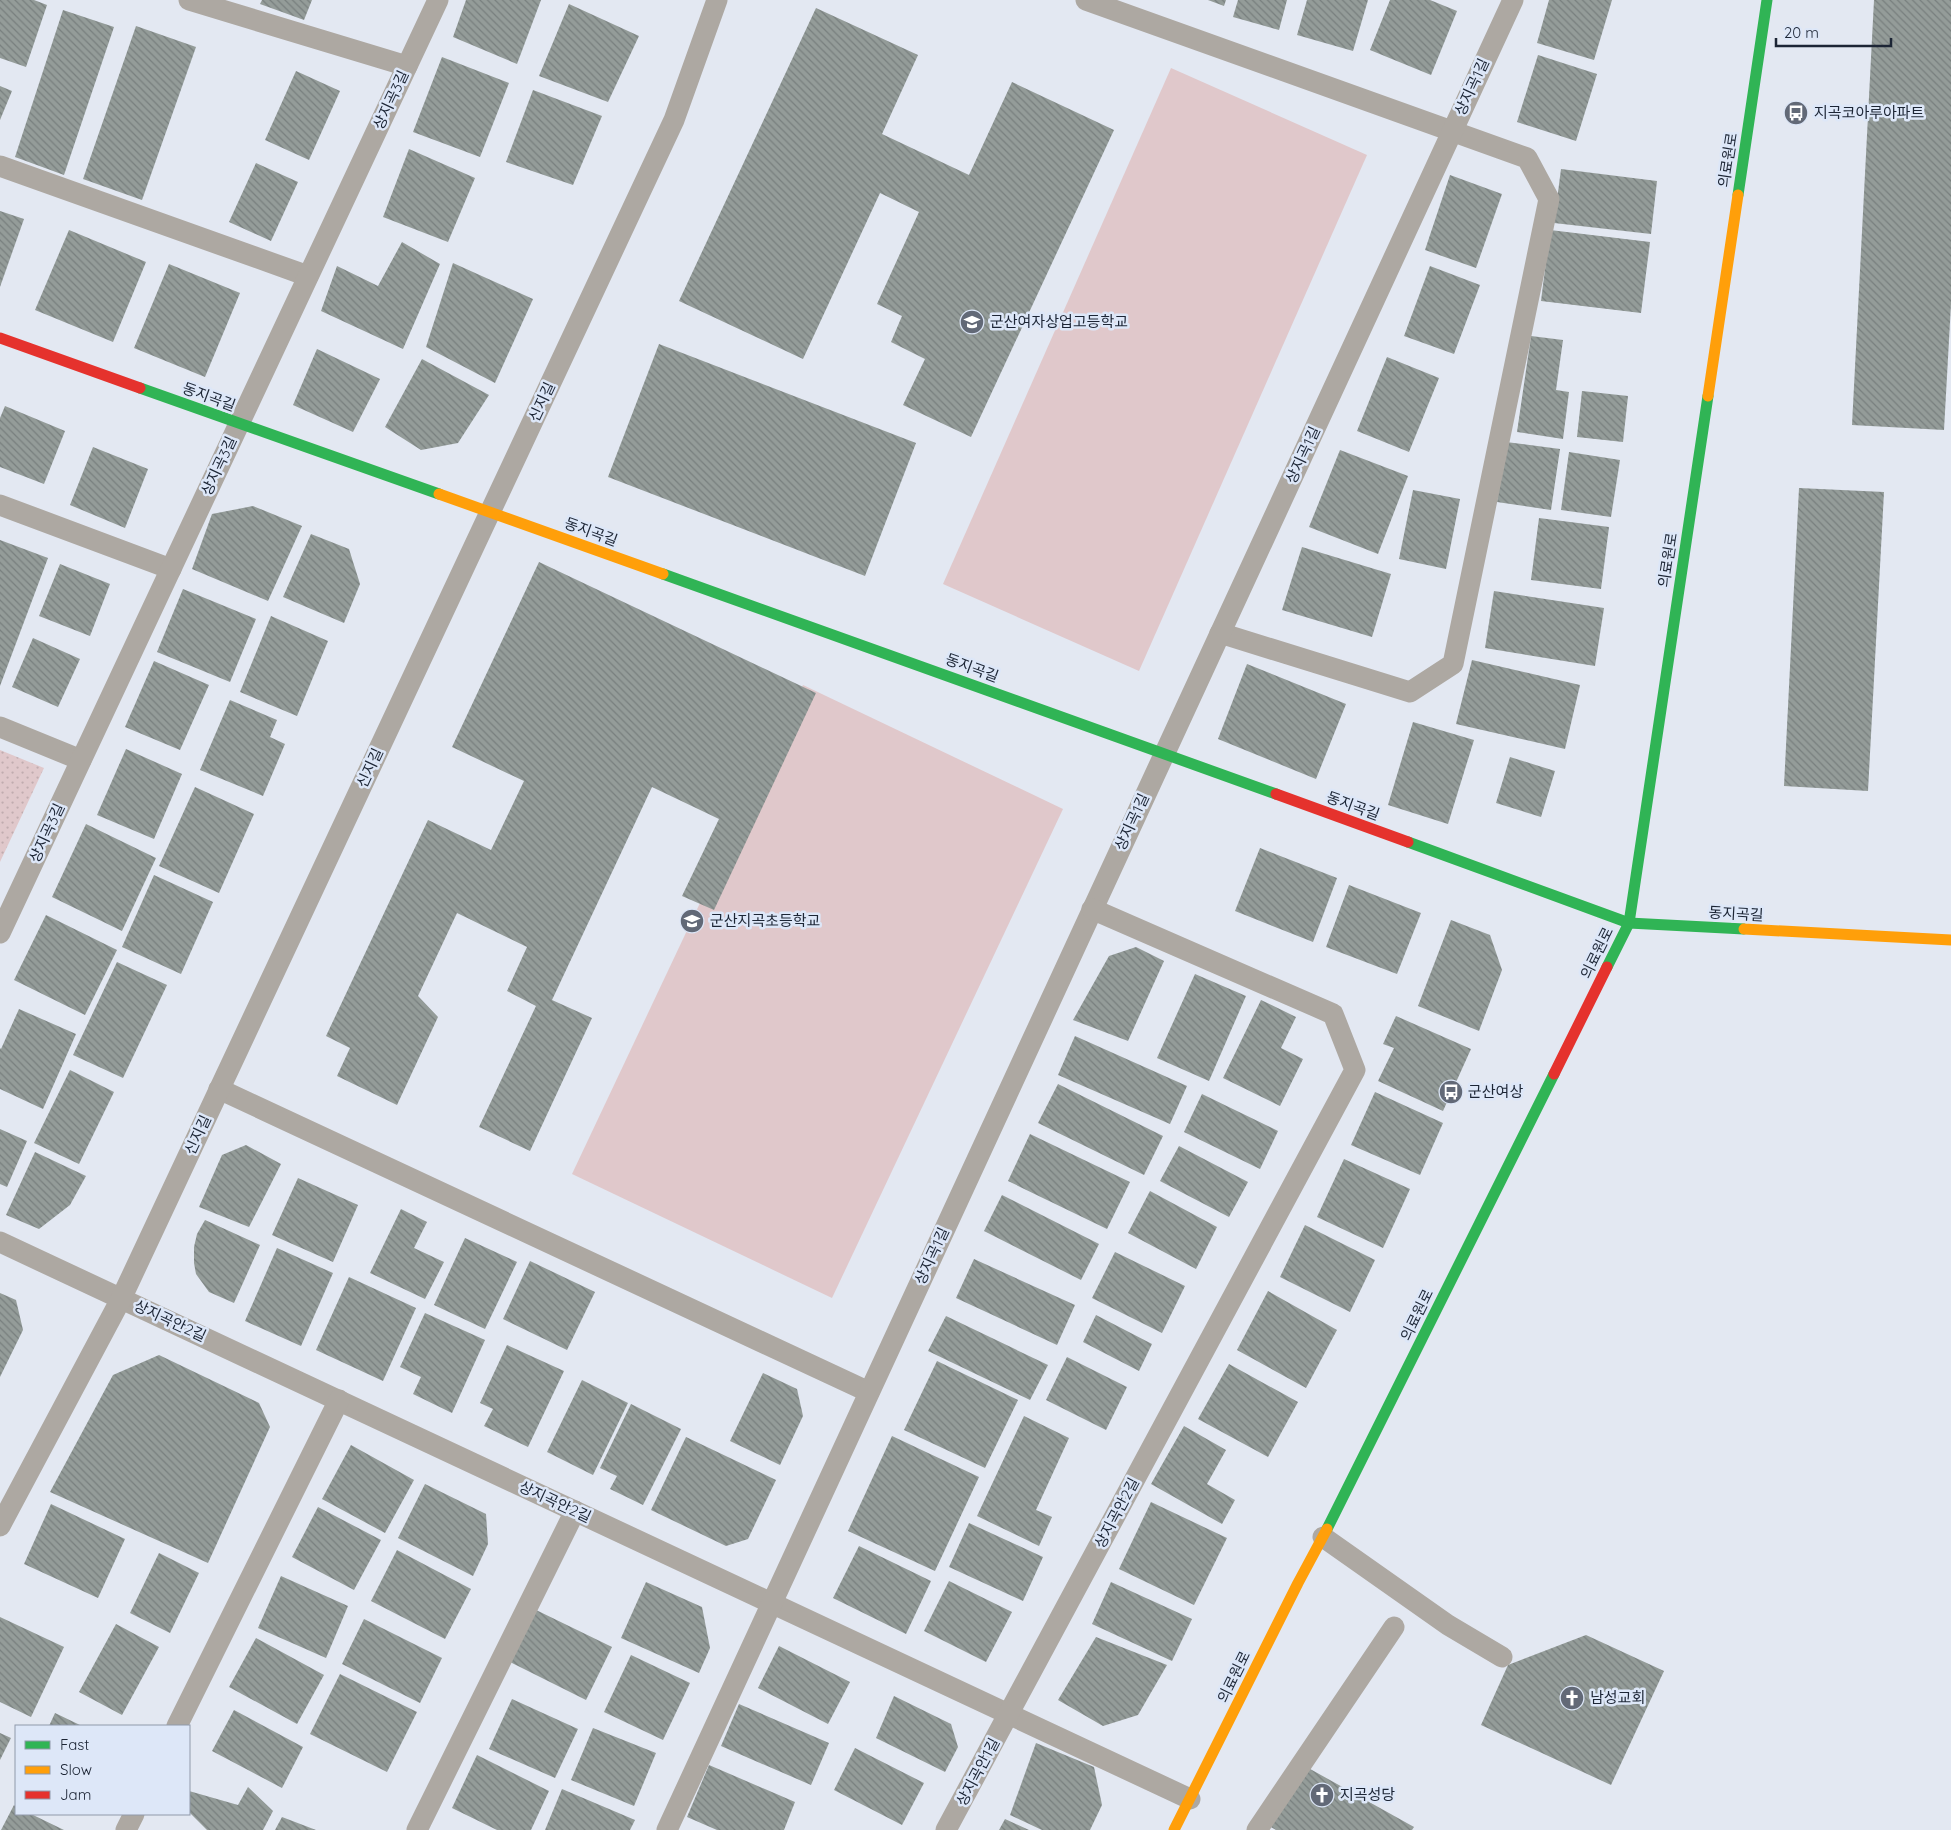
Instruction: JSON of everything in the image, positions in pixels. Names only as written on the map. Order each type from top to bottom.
[{"type":"street","name":"의료원로","points":[[1174,1830],[1323,1537],[1629,923],[1767,0]]},
{"type":"street","name":"동지곡길","points":[[0,338],[1164,753],[1629,923],[1951,940]]},
{"type":"lane","points":[[189,0],[407,66]]},
{"type":"lane","name":"상지곡3길","points":[[0,933],[438,0]]},
{"type":"lane","name":"신지길","points":[[0,1526],[121,1299],[220,1089],[674,120],[716,0]]},
{"type":"lane","points":[[1086,0],[1527,158],[1549,199],[1453,664],[1410,692],[1220,633]]},
{"type":"lane","name":"상지곡1길","points":[[772,1603],[1513,0]]},
{"type":"lane","points":[[0,166],[308,276]]},
{"type":"lane","points":[[0,505],[171,569]]},
{"type":"lane","points":[[0,727],[81,760]]},
{"type":"lane","name":"상지곡안2길","points":[[1009,1714],[1355,1070],[1332,1014],[1092,909]]},
{"type":"lane","points":[[220,1089],[869,1392]]},
{"type":"lane","name":"상지곡안2길","points":[[0,1242],[1190,1799]]},
{"type":"lane","points":[[178,1725],[339,1400]]},
{"type":"lane","points":[[417,1830],[575,1511]]},
{"type":"lane","points":[[1323,1537],[1448,1625],[1502,1657]]},
{"type":"lane","points":[[669,1825],[772,1603]]},
{"type":"lane","points":[[1256,1830],[1394,1627]]},
{"type":"lane","name":"상지곡안1길","points":[[946,1830],[1009,1714]]},
{"type":"lane","points":[[126,1830],[134,1815]]},
{"type":"shaded area","points":[[1171,68],[1367,155],[1139,671],[943,584]]},
{"type":"shaded area","points":[[803,685],[1063,809],[832,1298],[572,1174]]},
{"type":"shaded area","points":[[0,750],[44,768],[0,862]]},
{"type":"building","points":[[0,0],[34,0],[47,5],[26,67],[0,58]]},
{"type":"building","points":[[262,0],[312,0],[304,20],[260,4]]},
{"type":"building","points":[[466,0],[541,0],[517,64],[453,37]]},
{"type":"building","points":[[1208,0],[1226,0],[1224,6]]},
{"type":"building","points":[[1238,0],[1287,0],[1279,30],[1233,17]]},
{"type":"building","points":[[1307,0],[1368,0],[1353,51],[1297,35]]},
{"type":"building","points":[[1390,0],[1430,0],[1457,11],[1431,75],[1370,50]]},
{"type":"building","points":[[1549,0],[1612,0],[1594,60],[1537,43]]},
{"type":"building","points":[[1874,0],[1951,0],[1951,304],[1944,430],[1852,425]]},
{"type":"building","points":[[569,4],[639,36],[608,102],[539,76]]},
{"type":"building","points":[[816,8],[918,55],[882,134],[969,175],[1012,82],[1114,130],[971,437],[903,405],[925,359],[891,342],[902,316],[877,304],[919,212],[880,193],[803,359],[679,301]]},
{"type":"building","points":[[63,10],[114,27],[64,175],[15,157]]},
{"type":"building","points":[[136,26],[196,47],[142,200],[83,179]]},
{"type":"building","points":[[1538,55],[1597,74],[1576,141],[1517,122]]},
{"type":"building","points":[[442,57],[509,83],[480,157],[413,132]]},
{"type":"building","points":[[296,71],[340,91],[309,160],[265,140]]},
{"type":"building","points":[[0,86],[12,91],[0,120]]},
{"type":"building","points":[[533,90],[602,116],[573,185],[506,162]]},
{"type":"building","points":[[409,149],[475,178],[448,242],[383,217]]},
{"type":"building","points":[[256,163],[298,182],[271,241],[229,222]]},
{"type":"building","points":[[1561,169],[1657,181],[1651,234],[1554,223]]},
{"type":"building","points":[[1450,175],[1502,194],[1476,268],[1425,250]]},
{"type":"building","points":[[0,211],[24,219],[0,287]]},
{"type":"building","points":[[69,230],[146,262],[113,342],[35,310]]},
{"type":"building","points":[[1550,230],[1650,242],[1641,313],[1541,301]]},
{"type":"building","points":[[402,242],[440,264],[403,349],[321,311],[337,266],[378,286]]},
{"type":"building","points":[[453,263],[533,299],[495,383],[426,347]]},
{"type":"building","points":[[169,264],[240,293],[205,377],[134,348]]},
{"type":"building","points":[[1430,266],[1480,285],[1454,354],[1404,336]]},
{"type":"building","points":[[1531,336],[1563,340],[1556,390],[1569,392],[1563,439],[1517,432]]},
{"type":"building","points":[[659,344],[916,443],[865,576],[608,477]]},
{"type":"building","points":[[317,349],[380,379],[353,432],[293,405]]},
{"type":"building","points":[[1387,357],[1439,378],[1409,452],[1357,431]]},
{"type":"building","points":[[422,359],[489,395],[458,443],[421,450],[385,427]]},
{"type":"building","points":[[1582,391],[1628,396],[1623,442],[1577,437]]},
{"type":"building","points":[[5,406],[65,431],[44,484],[0,467],[0,418]]},
{"type":"building","points":[[1506,442],[1560,449],[1551,510],[1497,502]]},
{"type":"building","points":[[93,447],[148,469],[125,528],[70,505]]},
{"type":"building","points":[[1340,450],[1408,476],[1378,554],[1309,527]]},
{"type":"building","points":[[1569,452],[1620,460],[1611,517],[1561,510]]},
{"type":"building","points":[[1799,488],[1884,492],[1868,791],[1784,786]]},
{"type":"building","points":[[1413,490],[1460,499],[1446,569],[1399,559]]},
{"type":"building","points":[[253,506],[302,526],[268,601],[192,569],[212,514]]},
{"type":"building","points":[[1539,518],[1609,527],[1601,589],[1531,580]]},
{"type":"building","points":[[311,534],[349,549],[360,584],[344,623],[283,597]]},
{"type":"building","points":[[0,540],[48,558],[0,686]]},
{"type":"building","points":[[1302,547],[1391,574],[1372,637],[1282,610]]},
{"type":"building","points":[[539,562],[816,693],[714,910],[682,896],[719,819],[652,787],[552,1000],[592,1018],[530,1151],[479,1127],[536,1006],[507,991],[527,947],[457,913],[418,996],[438,1017],[397,1105],[337,1076],[350,1048],[326,1036],[428,820],[491,850],[524,781],[452,747]]},
{"type":"building","points":[[60,564],[110,584],[90,636],[39,616]]},
{"type":"building","points":[[183,589],[256,619],[230,682],[157,652]]},
{"type":"building","points":[[1494,591],[1604,608],[1595,666],[1485,648]]},
{"type":"building","points":[[271,616],[328,641],[297,716],[240,692]]},
{"type":"building","points":[[33,638],[80,659],[58,707],[12,687]]},
{"type":"building","points":[[1472,660],[1580,685],[1565,749],[1456,724]]},
{"type":"building","points":[[154,661],[209,685],[180,750],[125,727]]},
{"type":"building","points":[[1247,664],[1346,704],[1316,779],[1218,739]]},
{"type":"building","points":[[230,700],[277,720],[270,737],[285,744],[263,796],[200,770]]},
{"type":"building","points":[[1413,722],[1474,740],[1448,824],[1388,805]]},
{"type":"building","points":[[126,749],[182,774],[154,839],[97,815]]},
{"type":"building","points":[[1510,757],[1555,771],[1541,817],[1496,803]]},
{"type":"building","points":[[195,787],[254,814],[219,893],[159,866]]},
{"type":"building","points":[[86,824],[156,858],[122,931],[52,897]]},
{"type":"building","points":[[1260,848],[1337,878],[1313,942],[1235,911]]},
{"type":"building","points":[[154,875],[213,902],[181,974],[122,947]]},
{"type":"building","points":[[1349,885],[1421,913],[1397,974],[1326,947]]},
{"type":"building","points":[[46,915],[117,950],[85,1015],[14,980]]},
{"type":"building","points":[[1451,920],[1490,935],[1502,970],[1479,1031],[1418,1006]]},
{"type":"building","points":[[1136,947],[1164,961],[1128,1041],[1073,1020],[1109,956]]},
{"type":"building","points":[[117,962],[167,985],[123,1078],[73,1055]]},
{"type":"building","points":[[1195,974],[1246,996],[1209,1081],[1157,1058]]},
{"type":"building","points":[[1261,1000],[1296,1017],[1281,1048],[1303,1059],[1280,1106],[1223,1078]]},
{"type":"building","points":[[19,1009],[76,1034],[43,1109],[0,1089],[0,1048]]},
{"type":"building","points":[[1396,1016],[1471,1049],[1443,1111],[1378,1081],[1394,1048],[1383,1044]]},
{"type":"building","points":[[1075,1036],[1187,1086],[1170,1124],[1058,1075]]},
{"type":"building","points":[[70,1070],[114,1092],[79,1164],[34,1143]]},
{"type":"building","points":[[1058,1084],[1163,1136],[1144,1175],[1038,1123]]},
{"type":"building","points":[[1375,1092],[1443,1123],[1420,1175],[1351,1145]]},
{"type":"building","points":[[1202,1094],[1278,1131],[1260,1169],[1184,1132]]},
{"type":"building","points":[[0,1129],[27,1141],[7,1187],[0,1184]]},
{"type":"building","points":[[1030,1134],[1130,1182],[1107,1229],[1008,1181]]},
{"type":"building","points":[[246,1145],[281,1164],[249,1227],[199,1207],[222,1155]]},
{"type":"building","points":[[1179,1146],[1248,1182],[1229,1217],[1160,1181]]},
{"type":"building","points":[[35,1152],[86,1176],[70,1205],[39,1229],[6,1215]]},
{"type":"building","points":[[1344,1159],[1410,1189],[1383,1248],[1317,1217]]},
{"type":"building","points":[[298,1178],[358,1205],[333,1262],[272,1235]]},
{"type":"building","points":[[1150,1191],[1217,1227],[1196,1269],[1128,1233]]},
{"type":"building","points":[[1002,1195],[1099,1244],[1081,1280],[984,1231]]},
{"type":"building","points":[[401,1209],[427,1222],[414,1248],[444,1262],[425,1299],[370,1273]]},
{"type":"building","points":[[205,1220],[260,1245],[234,1303],[209,1292],[196,1274],[194,1247],[197,1234]]},
{"type":"building","points":[[1305,1225],[1375,1260],[1350,1312],[1280,1277]]},
{"type":"building","points":[[465,1238],[517,1262],[485,1329],[434,1305]]},
{"type":"building","points":[[277,1248],[333,1273],[301,1346],[245,1321]]},
{"type":"building","points":[[1115,1252],[1185,1286],[1162,1333],[1092,1298]]},
{"type":"building","points":[[974,1259],[1075,1305],[1057,1345],[956,1298]]},
{"type":"building","points":[[530,1261],[595,1292],[567,1350],[503,1319]]},
{"type":"building","points":[[349,1277],[416,1308],[383,1381],[316,1350]]},
{"type":"building","points":[[1268,1291],[1337,1330],[1306,1388],[1237,1350]]},
{"type":"building","points":[[0,1293],[16,1300],[23,1330],[0,1377]]},
{"type":"building","points":[[425,1313],[485,1340],[452,1413],[413,1394],[421,1377],[400,1367]]},
{"type":"building","points":[[1096,1315],[1152,1344],[1139,1371],[1083,1342]]},
{"type":"building","points":[[946,1316],[1048,1365],[1030,1400],[928,1351]]},
{"type":"building","points":[[507,1345],[564,1371],[528,1447],[484,1426],[493,1409],[480,1403]]},
{"type":"building","points":[[159,1355],[259,1403],[270,1427],[208,1563],[50,1492],[113,1375]]},
{"type":"building","points":[[1067,1357],[1127,1387],[1106,1430],[1046,1400]]},
{"type":"building","points":[[937,1361],[1018,1400],[985,1468],[904,1430]]},
{"type":"building","points":[[1229,1364],[1298,1402],[1268,1457],[1198,1419]]},
{"type":"building","points":[[763,1373],[797,1389],[803,1416],[780,1465],[730,1441]]},
{"type":"building","points":[[582,1380],[628,1403],[593,1475],[547,1452]]},
{"type":"building","points":[[631,1404],[681,1429],[643,1505],[610,1489],[617,1476],[600,1468]]},
{"type":"building","points":[[1024,1416],[1069,1438],[1036,1510],[1052,1517],[1039,1546],[977,1516]]},
{"type":"building","points":[[1184,1426],[1226,1450],[1207,1484],[1235,1500],[1222,1524],[1151,1484]]},
{"type":"building","points":[[892,1436],[979,1477],[935,1571],[848,1531]]},
{"type":"building","points":[[686,1437],[776,1480],[748,1539],[726,1546],[651,1510]]},
{"type":"building","points":[[351,1445],[414,1480],[385,1533],[322,1499]]},
{"type":"building","points":[[425,1484],[486,1514],[488,1544],[473,1576],[398,1538]]},
{"type":"building","points":[[1151,1502],[1227,1538],[1194,1605],[1119,1569]]},
{"type":"building","points":[[51,1504],[125,1539],[98,1598],[24,1564]]},
{"type":"building","points":[[318,1507],[381,1540],[354,1590],[292,1557]]},
{"type":"building","points":[[969,1523],[1043,1557],[1023,1601],[949,1567]]},
{"type":"building","points":[[859,1546],[931,1581],[906,1634],[833,1598]]},
{"type":"building","points":[[397,1550],[471,1589],[445,1639],[371,1601]]},
{"type":"building","points":[[159,1553],[199,1573],[170,1633],[130,1613]]},
{"type":"building","points":[[281,1576],[348,1606],[326,1658],[258,1628]]},
{"type":"building","points":[[949,1581],[1012,1612],[986,1662],[924,1631]]},
{"type":"building","points":[[646,1582],[702,1607],[710,1648],[699,1673],[621,1638]]},
{"type":"building","points":[[1111,1582],[1192,1619],[1172,1661],[1092,1624]]},
{"type":"building","points":[[534,1609],[612,1647],[586,1700],[508,1661]]},
{"type":"building","points":[[0,1617],[64,1647],[31,1717],[0,1702]]},
{"type":"building","points":[[364,1619],[442,1658],[420,1703],[342,1664]]},
{"type":"building","points":[[116,1624],[159,1647],[122,1715],[79,1692]]},
{"type":"building","name":"남성교회","points":[[1586,1635],[1664,1671],[1611,1785],[1481,1725],[1508,1665]]},
{"type":"building","points":[[1096,1637],[1167,1665],[1138,1715],[1103,1726],[1058,1700]]},
{"type":"building","points":[[256,1638],[324,1675],[297,1724],[229,1687]]},
{"type":"building","points":[[779,1646],[850,1682],[828,1724],[758,1688]]},
{"type":"building","points":[[631,1655],[690,1683],[663,1740],[604,1712]]},
{"type":"building","points":[[340,1674],[417,1712],[387,1772],[310,1734]]},
{"type":"building","points":[[894,1696],[951,1724],[958,1747],[945,1772],[876,1738]]},
{"type":"building","points":[[512,1699],[578,1729],[555,1778],[489,1749]]},
{"type":"building","points":[[739,1704],[829,1743],[811,1785],[721,1746]]},
{"type":"building","points":[[234,1710],[303,1747],[282,1788],[212,1751]]},
{"type":"building","points":[[55,1713],[80,1725],[49,1725]]},
{"type":"building","points":[[593,1728],[656,1753],[634,1806],[571,1780]]},
{"type":"building","points":[[0,1733],[11,1738],[0,1760]]},
{"type":"building","points":[[1036,1743],[1094,1767],[1102,1805],[1090,1830],[1042,1830],[1010,1815]]},
{"type":"building","points":[[855,1748],[924,1783],[902,1825],[834,1790]]},
{"type":"building","points":[[477,1755],[549,1791],[531,1830],[497,1830],[452,1808]]},
{"type":"building","points":[[709,1765],[795,1802],[784,1830],[717,1830],[687,1817]]},
{"type":"building","name":"지곡성당","points":[[1303,1765],[1414,1827],[1412,1830],[1276,1830],[1269,1826]]},
{"type":"building","points":[[248,1787],[273,1811],[263,1830],[207,1830],[190,1813],[190,1791],[238,1805]]},
{"type":"building","points":[[562,1789],[635,1820],[630,1830],[545,1830]]},
{"type":"building","points":[[14,1805],[15,1815],[33,1815],[64,1830],[1,1830]]},
{"type":"building","points":[[282,1817],[316,1830],[275,1830]]},
{"type":"building","points":[[1005,1819],[1029,1830],[999,1830]]},
{"type":"traffic: fast","points":[[1738,195],[1767,0]]},
{"type":"traffic: fast","points":[[140,388],[439,494]]},
{"type":"traffic: fast","points":[[1607,967],[1629,923],[1708,396]]},
{"type":"traffic: fast","points":[[663,574],[1276,794]]},
{"type":"traffic: fast","points":[[1408,842],[1629,923],[1744,929]]},
{"type":"traffic: fast","points":[[1327,1529],[1554,1074]]},
{"type":"traffic: slow","points":[[1708,396],[1738,195]]},
{"type":"traffic: slow","points":[[439,494],[663,574]]},
{"type":"traffic: slow","points":[[1744,929],[1951,940]]},
{"type":"traffic: slow","points":[[1174,1830],[1327,1529]]},
{"type":"traffic: jam","points":[[0,338],[140,388]]},
{"type":"traffic: jam","points":[[1276,794],[1408,842]]},
{"type":"traffic: jam","points":[[1554,1074],[1607,967]]},
{"type":"place","name":"지곡코아루아파트","points":[[1796,113]]},
{"type":"place","name":"군산여자상업고등학교","points":[[972,322]]},
{"type":"place","name":"군산지곡초등학교","points":[[692,921]]},
{"type":"place","name":"군산여상","points":[[1451,1092]]},
{"type":"place","name":"남성교회","points":[[1572,1698]]},
{"type":"place","name":"지곡성당","points":[[1322,1795]]}]
